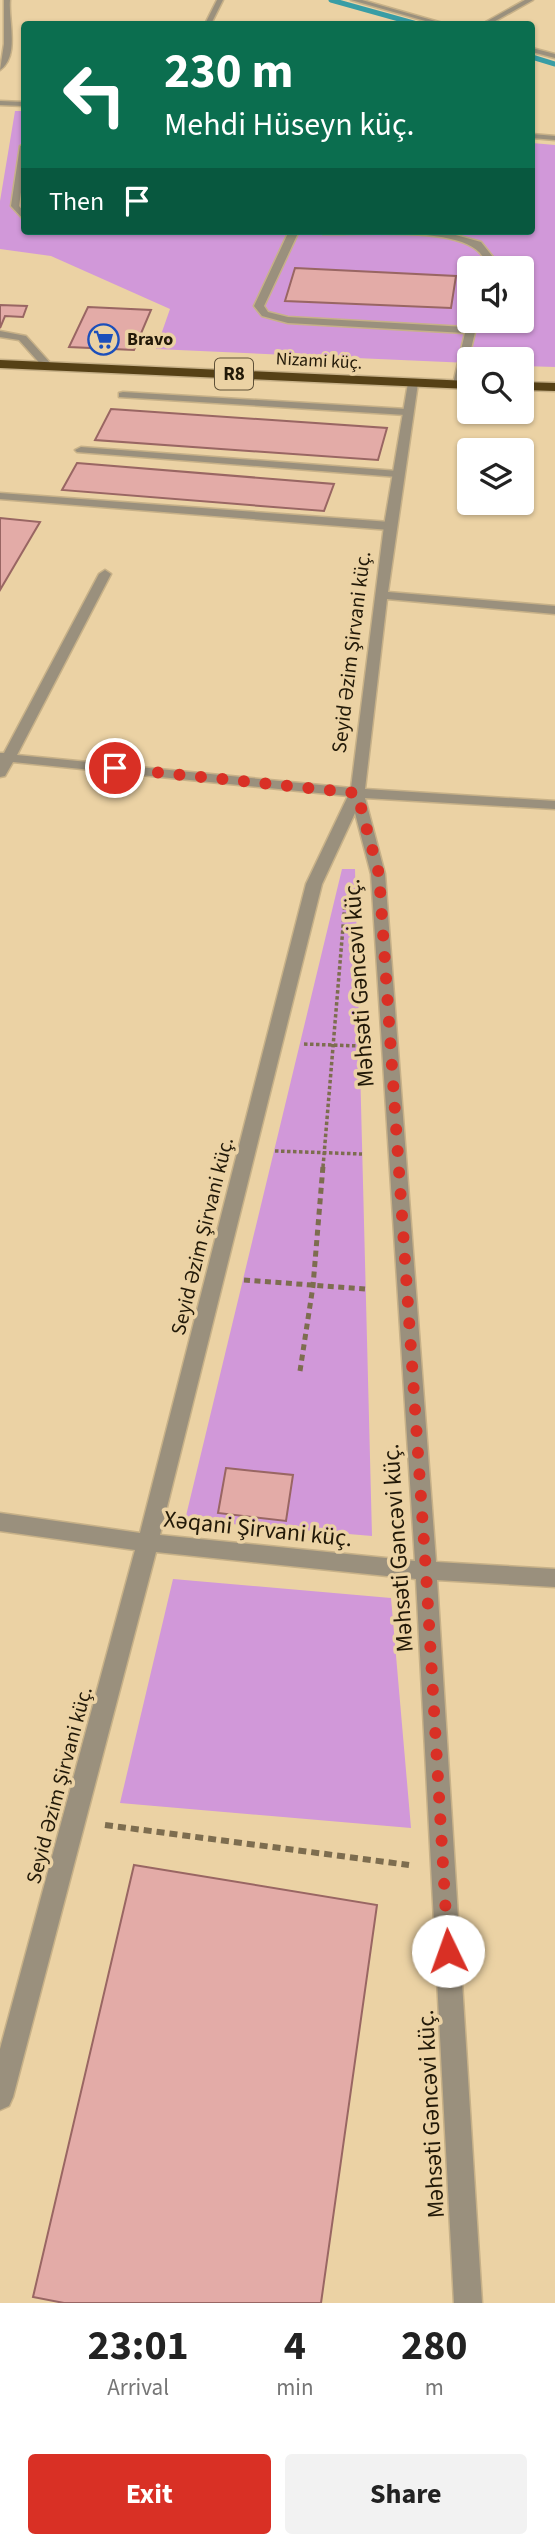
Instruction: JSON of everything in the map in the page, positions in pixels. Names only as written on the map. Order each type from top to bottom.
[{"type":"highway","name":"Nizami küç.","points":[[0,364],[457,384]]},
{"type":"highway","points":[[534,386],[555,387]]},
{"type":"street","points":[[1,67],[8,54],[5,24],[7,0]]},
{"type":"street","points":[[210,21],[220,0]]},
{"type":"street","points":[[354,0],[431,21]]},
{"type":"street","points":[[492,21],[530,0]]},
{"type":"street","points":[[535,51],[555,56]]},
{"type":"street","points":[[0,103],[21,104]]},
{"type":"street","points":[[535,136],[555,138]]},
{"type":"street","points":[[21,166],[15,206],[21,213]]},
{"type":"street","points":[[292,235],[259,306],[265,314],[288,320],[457,325]]},
{"type":"street","points":[[422,235],[469,240],[482,246],[487,256]]},
{"type":"street","points":[[0,334],[22,338],[48,366]]},
{"type":"street","name":"Seyid Əzim Şirvani küç.","points":[[0,2097],[147,1545],[314,884],[357,793],[390,526],[413,383]]},
{"type":"street","points":[[123,395],[407,412]]},
{"type":"street","points":[[81,450],[398,474]]},
{"type":"street","points":[[0,496],[390,526]]},
{"type":"street","points":[[0,774],[4,757],[105,574]]},
{"type":"street","points":[[381,595],[555,610]]},
{"type":"street","points":[[4,757],[357,793],[555,805]]},
{"type":"street","name":"Məhsəti Gəncəvi küç.","points":[[357,793],[379,874],[426,1572],[468,2303]]},
{"type":"street","name":"Xəqani Şirvani küç.","points":[[0,1522],[147,1545],[426,1572],[555,1578]]},
{"type":"path","points":[[300,1371],[313,1286],[345,903],[356,903]]},
{"type":"path","points":[[300,1044],[359,1046]]},
{"type":"path","points":[[274,1151],[362,1154]]},
{"type":"path","points":[[243,1280],[365,1290]]},
{"type":"path","points":[[73,1821],[443,1870]]},
{"type":"shaded area","points":[[15,111],[21,111],[21,235],[535,235],[535,143],[555,145],[555,367],[534,366],[534,347],[457,347],[457,362],[156,349],[170,309],[51,256],[0,249],[0,201]]},
{"type":"shaded area","points":[[342,869],[355,869],[372,1536],[185,1520]]},
{"type":"shaded area","points":[[173,1579],[391,1598],[411,1828],[120,1803]]},
{"type":"building","points":[[295,268],[456,276],[451,308],[285,301]]},
{"type":"building","points":[[0,305],[27,306],[23,317],[5,316],[0,328]]},
{"type":"building","points":[[88,307],[151,310],[134,350],[69,347]]},
{"type":"building","points":[[111,409],[387,428],[378,460],[95,440]]},
{"type":"building","points":[[77,463],[334,484],[324,511],[62,490]]},
{"type":"building","points":[[0,518],[40,522],[0,590]]},
{"type":"building","points":[[226,1468],[293,1475],[286,1521],[218,1513]]},
{"type":"building","points":[[134,1865],[377,1905],[321,2303],[64,2303],[33,2297]]},
{"type":"waterway","points":[[331,0],[406,21]]},
{"type":"waterway","points":[[535,58],[555,64]]},
{"type":"place","name":"Bravo","points":[[104,339]]},
{"type":"route","points":[[115,768],[357,793],[379,874],[426,1572],[448,1951]]}]
